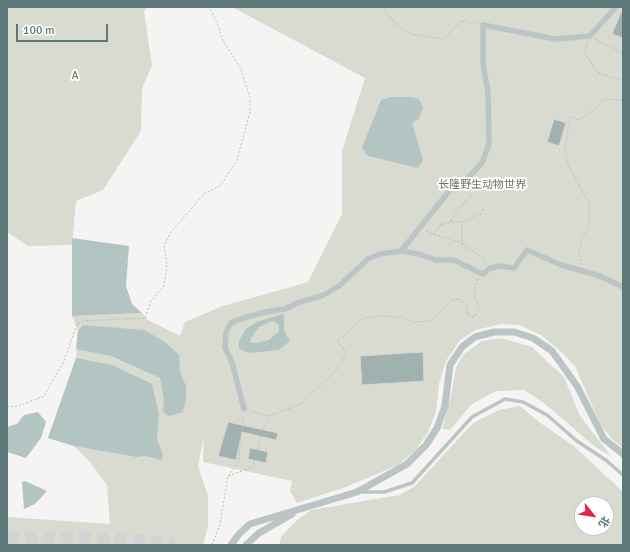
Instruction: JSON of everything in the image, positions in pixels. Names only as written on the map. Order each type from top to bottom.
[{"type":"street","points":[[401,251],[450,190],[468,178],[482,163],[489,144],[488,93],[483,63],[483,25],[555,39],[590,36],[616,7]]},
{"type":"street","points":[[244,409],[232,362],[225,348],[226,332],[231,323],[265,312],[285,309],[297,303],[324,295],[339,286],[368,260],[380,254],[401,251],[419,254],[436,260],[454,260],[483,274],[490,268],[500,266],[514,268],[527,250],[561,265],[583,270],[623,287]]},
{"type":"street","points":[[231,545],[239,534],[250,524],[357,492],[407,464],[426,445],[437,428],[445,406],[450,365],[462,347],[475,338],[494,332],[514,332],[533,338],[552,351],[577,386],[604,439],[623,454]]},
{"type":"street","points":[[246,545],[259,533],[301,509]]},
{"type":"lane","points":[[357,492],[384,492],[412,483],[472,417],[505,399],[523,402],[547,415],[577,441],[607,461],[623,475]]},
{"type":"path","points":[[7,407],[19,406],[44,396],[64,361],[77,324],[82,321],[145,318],[151,301],[164,286],[167,265],[164,246],[171,232],[204,194],[221,185],[237,160],[250,112],[250,97],[240,66],[223,41],[218,25],[209,7]]},
{"type":"path","points":[[382,7],[397,25],[410,34],[444,39],[461,21],[483,25]]},
{"type":"path","points":[[623,53],[610,48],[590,36],[584,51],[597,72],[623,81]]},
{"type":"path","points":[[583,270],[579,252],[582,238],[588,227],[589,204],[567,160],[565,149],[570,117],[579,120],[597,108],[603,100],[623,100]]},
{"type":"path","points":[[451,222],[455,214],[468,198],[474,194]]},
{"type":"path","points":[[434,234],[440,225],[451,222],[462,222],[482,213],[483,208]]},
{"type":"path","points":[[424,222],[428,233],[462,244],[481,256],[490,268]]},
{"type":"path","points":[[462,222],[462,244]]},
{"type":"path","points":[[212,545],[220,524],[228,476],[238,464],[244,409],[269,416],[301,404],[342,363],[346,353],[337,340],[346,335],[356,323],[364,318],[382,316],[404,318],[413,322],[432,321],[452,300],[460,299],[467,306],[468,315],[472,317],[476,315],[480,308],[474,294],[475,288],[478,277],[483,274]]},
{"type":"path","points":[[228,476],[253,466],[269,416]]},
{"type":"green space","name":"A","points":[[7,7],[147,7],[144,11],[152,66],[142,88],[141,131],[103,190],[76,201],[72,245],[28,246],[7,232]]},
{"type":"green space","name":"长隆野生动物世界","points":[[232,7],[623,7],[623,448],[612,439],[600,424],[575,366],[541,335],[519,325],[501,324],[476,330],[460,340],[446,361],[439,384],[436,412],[428,432],[415,451],[398,465],[346,487],[297,503],[290,491],[292,481],[203,462],[204,436],[198,466],[208,496],[208,527],[203,545],[7,545],[7,517],[110,524],[107,485],[89,461],[74,446],[48,438],[76,358],[78,331],[72,316],[142,313],[148,320],[180,336],[185,322],[220,307],[308,282],[342,214],[342,151],[365,78]]},
{"type":"green space","points":[[501,338],[532,347],[564,377],[580,416],[611,456],[595,447],[544,403],[524,390],[496,391],[472,404],[450,430],[442,429],[451,397],[456,367],[464,354],[482,341]]},
{"type":"green space","points":[[520,406],[539,422],[575,447],[623,492],[623,545],[279,545],[281,537],[295,522],[311,510],[399,495],[414,487],[473,423],[499,410]]},
{"type":"shaded area","points":[[391,97],[410,97],[419,99],[423,107],[419,119],[412,123],[423,160],[418,168],[368,156],[362,148],[381,100]]},
{"type":"shaded area","points":[[72,238],[129,246],[126,286],[132,304],[142,313],[72,316]]},
{"type":"shaded area","points":[[284,314],[284,331],[290,341],[279,350],[249,353],[239,349],[239,341],[246,329],[256,322]],"holes":[[[273,321],[279,325],[279,331],[269,340],[255,343],[250,342],[251,338],[259,327]]]},
{"type":"shaded area","points":[[83,325],[144,330],[165,342],[179,355],[180,372],[186,386],[186,399],[183,412],[169,416],[163,412],[164,400],[160,378],[111,356],[76,349],[78,331]]},
{"type":"shaded area","points":[[76,358],[112,365],[152,384],[159,414],[157,440],[163,455],[162,460],[145,456],[137,457],[74,446],[48,438]]},
{"type":"shaded area","points":[[38,412],[46,422],[41,438],[26,458],[7,452],[7,429],[9,426],[17,424],[24,415]]},
{"type":"shaded area","points":[[25,481],[47,491],[35,504],[24,509],[22,482]]},
{"type":"building","points":[[623,8],[623,38],[612,34]]},
{"type":"building","points":[[554,119],[566,123],[559,146],[547,142]]},
{"type":"building","points":[[423,352],[424,381],[362,385],[360,356]]},
{"type":"building","points":[[228,422],[278,433],[276,440],[242,432],[236,460],[218,456]]},
{"type":"building","points":[[250,448],[268,452],[266,463],[248,459]]},
{"type":"tunnel","points":[[7,538],[47,537],[130,539],[175,545]]}]
